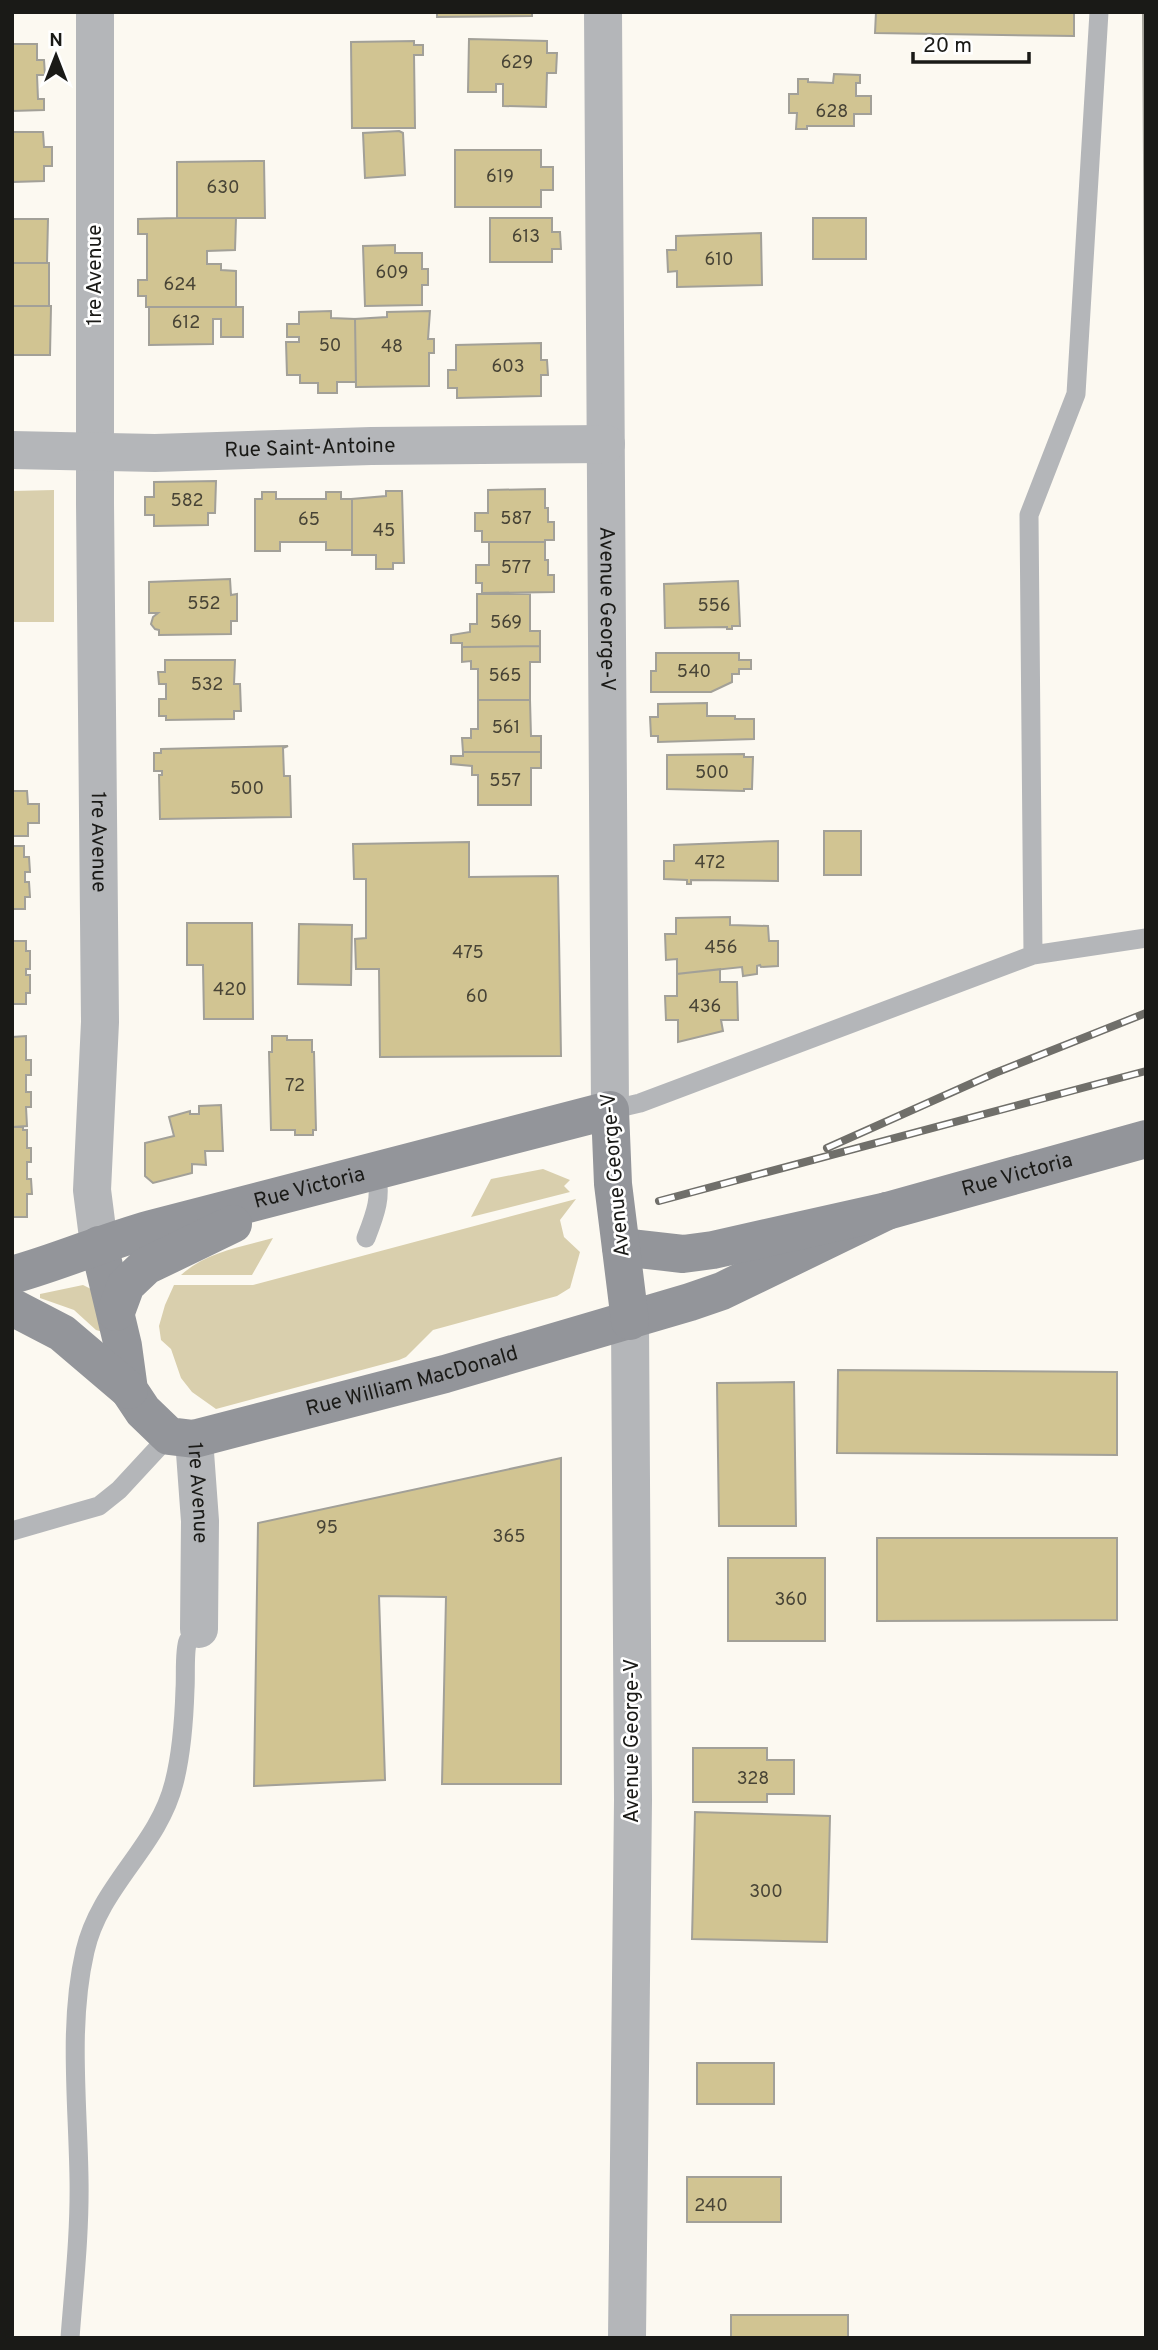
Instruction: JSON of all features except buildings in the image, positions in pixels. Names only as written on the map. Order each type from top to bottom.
[{"type":"main road","name":"Rue Victoria","points":[[12,1275],[151,1229],[610,1111]]},
{"type":"main road","name":"Avenue George-V","points":[[610,1111],[613,1184],[630,1321]]},
{"type":"main road","name":"Rue Victoria","points":[[621,1247],[668,1254],[699,1253],[887,1211],[1146,1139]]},
{"type":"main road","points":[[116,1312],[126,1285],[146,1266],[290,1194]]},
{"type":"main road","name":"Rue Victoria","points":[[630,1321],[722,1291],[887,1211]]},
{"type":"main road","name":"1re Avenue","points":[[99,1245],[116,1312],[129,1390],[142,1411],[181,1437]]},
{"type":"main road","points":[[12,1307],[62,1333],[129,1390]]},
{"type":"main road","name":"Rue William MacDonald","points":[[181,1437],[418,1381],[630,1321]]},
{"type":"street","name":"1re Avenue","points":[[94,12],[100,1022],[92,1190],[99,1245]]},
{"type":"street","name":"Avenue George-V","points":[[603,12],[610,1111]]},
{"type":"street","name":"Rue Saint-Antoine","points":[[12,450],[155,453],[371,446],[606,444]]},
{"type":"street","name":"Avenue George-V","points":[[627,2338],[633,1800],[630,1321]]},
{"type":"street","name":"1re Avenue","points":[[181,1437],[200,1521],[199,1629]]},
{"type":"lane","points":[[1033,955],[1029,515],[1076,394],[1099,12]]},
{"type":"lane","points":[[610,1111],[640,1103],[1033,955],[1146,938]]},
{"type":"lane","points":[[366,1238],[379,1199],[375,1171]]},
{"type":"lane","points":[[12,1531],[99,1506],[181,1437]]},
{"type":"lane","points":[[70,2338],[79,2191],[75,2054],[85,1948],[97,1916],[118,1878],[148,1840],[162,1816],[173,1786],[183,1725],[187,1642],[199,1629]]},
{"type":"shaded area","points":[[54,490],[54,622],[12,622],[12,491]]},
{"type":"shaded area","points":[[543,1169],[570,1180],[564,1186],[570,1192],[471,1217],[491,1179]]},
{"type":"shaded area","points":[[576,1199],[560,1220],[564,1237],[580,1252],[570,1288],[557,1296],[433,1330],[406,1357],[399,1360],[216,1409],[192,1392],[181,1378],[171,1349],[161,1340],[159,1326],[174,1285],[253,1285]]},
{"type":"shaded area","points":[[273,1238],[252,1275],[181,1275],[213,1256]]},
{"type":"shaded area","points":[[83,1285],[91,1289],[103,1332],[96,1330],[74,1310],[40,1298],[40,1294]]},
{"type":"railway","points":[[827,1148],[995,1073],[1146,1013]]},
{"type":"railway","points":[[659,1201],[1146,1071]]}]
